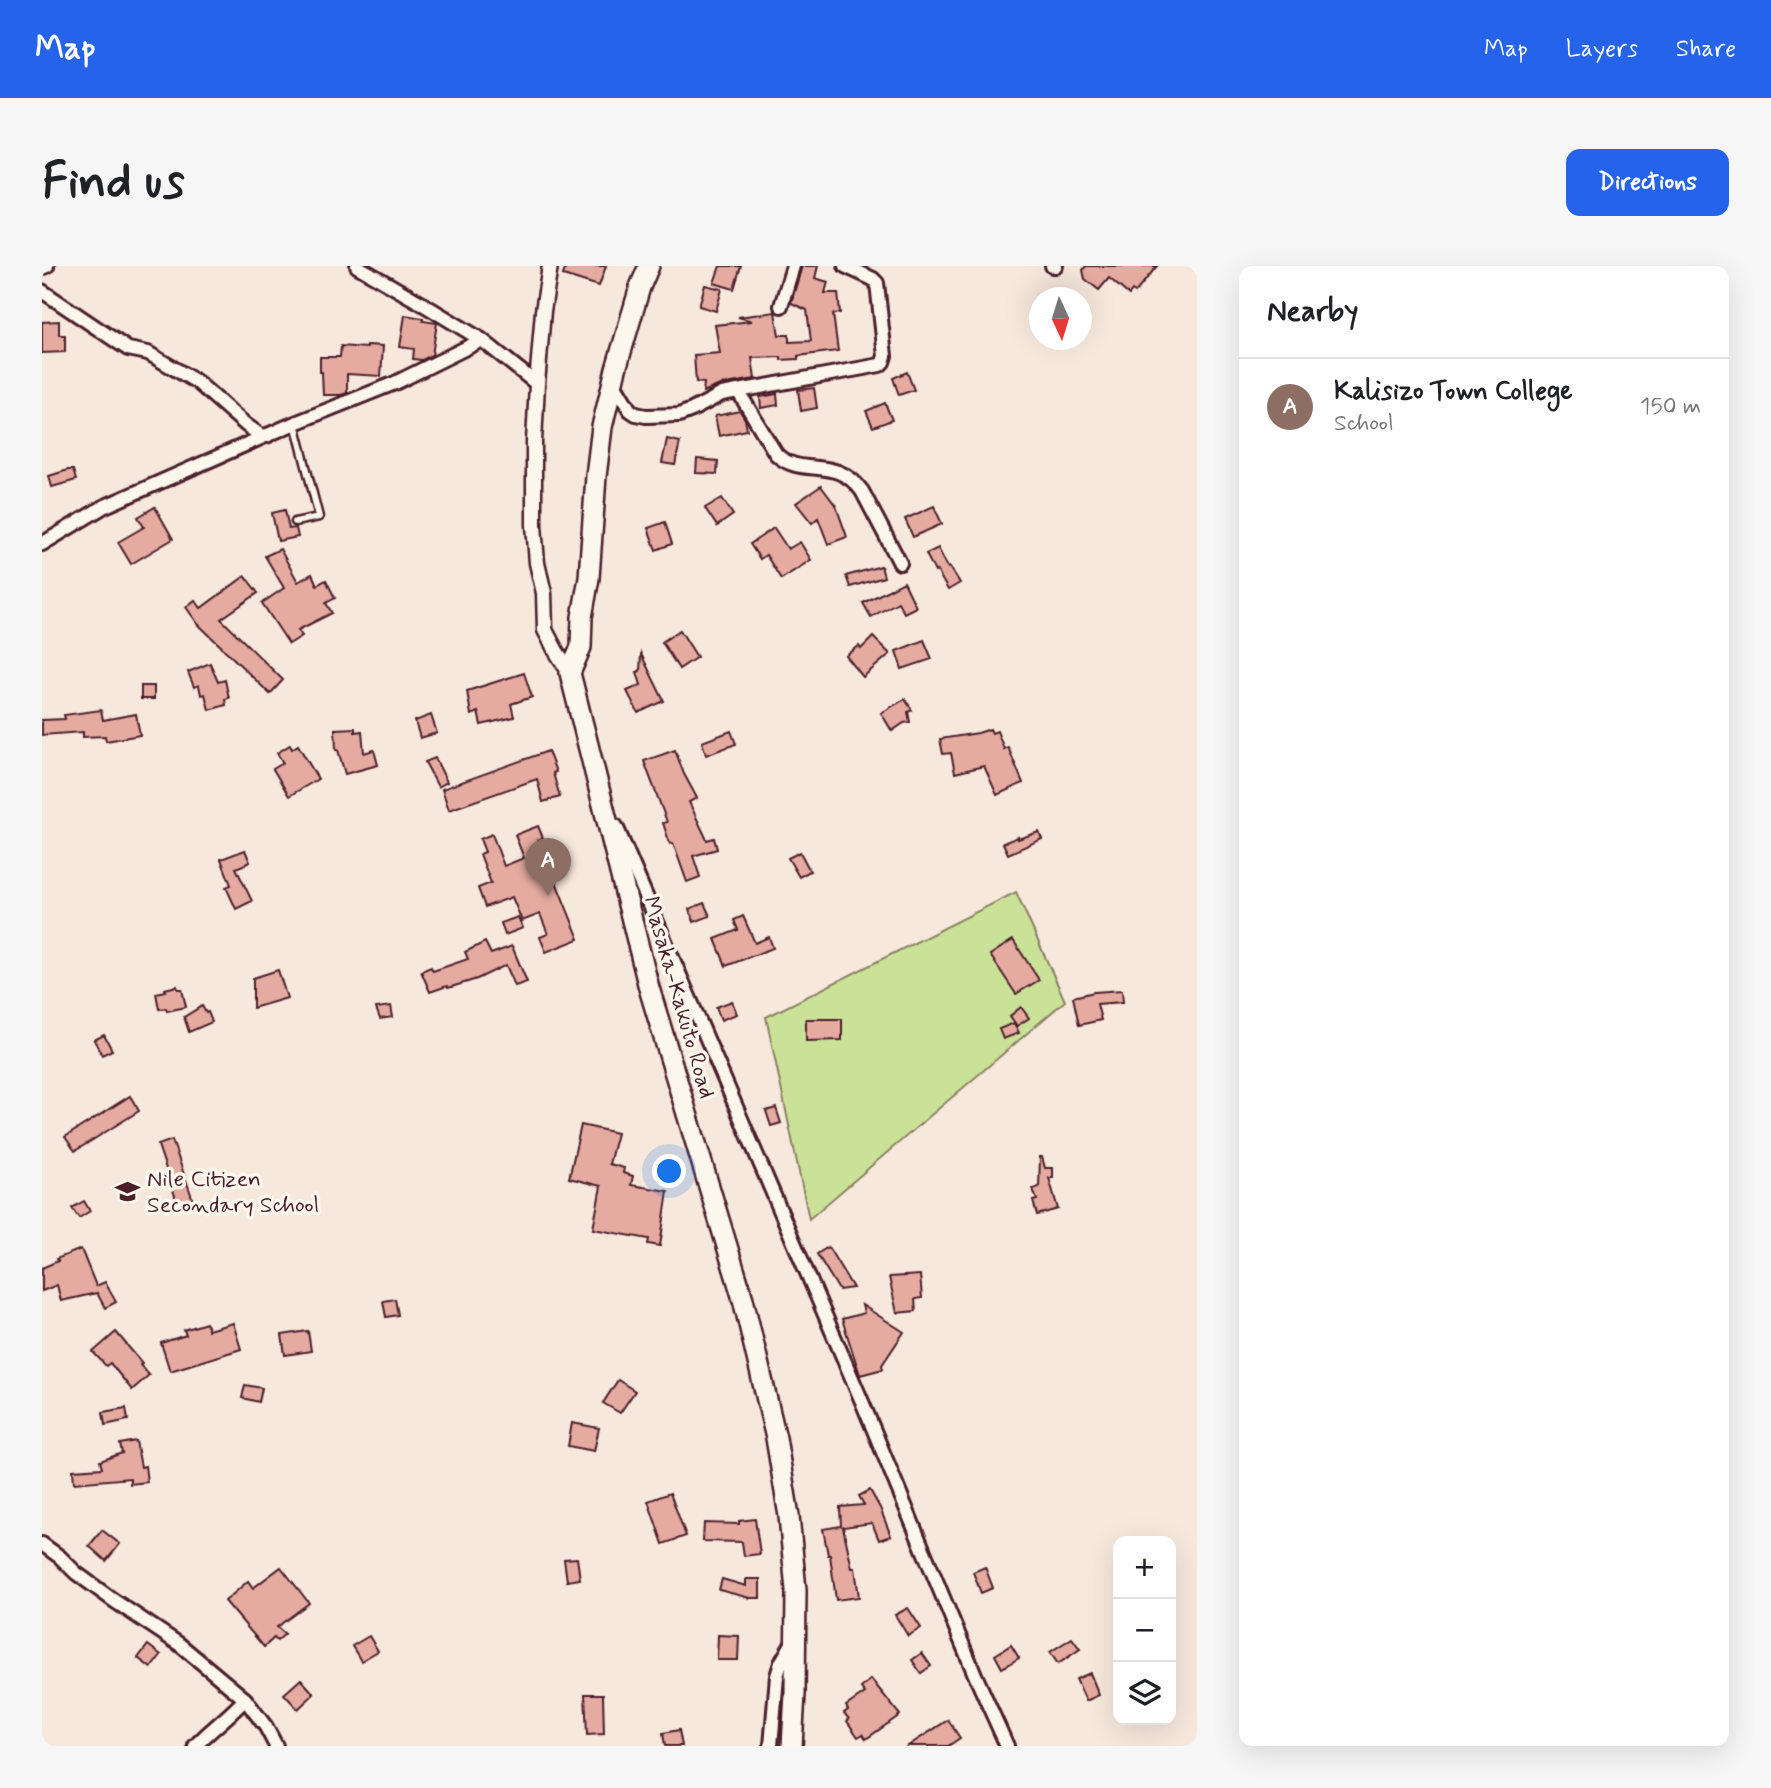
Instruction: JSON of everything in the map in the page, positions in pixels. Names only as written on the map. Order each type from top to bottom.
[{"type":"highway","points":[[570,673],[581,647],[602,426],[639,287],[649,266]]},
{"type":"highway","name":"Masaka-Kakuto Road","points":[[570,673],[649,988],[743,1299],[776,1438],[789,1516],[795,1576],[797,1635],[792,1746]]},
{"type":"street","points":[[550,266],[537,384],[534,511],[537,564],[544,593],[545,631],[570,673]]},
{"type":"street","points":[[781,306],[793,266]]},
{"type":"street","points":[[613,382],[630,410],[636,414],[679,415],[722,394],[880,365],[885,356],[877,283],[845,266]]},
{"type":"street","points":[[362,268],[482,340],[537,384]]},
{"type":"street","points":[[42,291],[128,349],[148,353],[197,382],[246,425],[260,435],[267,436]]},
{"type":"street","points":[[42,544],[103,507],[295,423],[396,383],[482,340]]},
{"type":"street","points":[[738,391],[783,462],[834,470],[855,482],[900,563]]},
{"type":"street","points":[[600,790],[1007,1746]]},
{"type":"street","points":[[42,1544],[76,1573],[179,1644],[246,1699],[276,1746]]},
{"type":"street","points":[[771,1746],[777,1676],[781,1663],[797,1635]]},
{"type":"street","points":[[195,1746],[246,1699]]},
{"type":"lane","points":[[295,423],[319,517],[295,522]]},
{"type":"green space","points":[[1016,892],[1065,1001],[809,1219],[766,1017]]},
{"type":"building","points":[[566,266],[606,266],[599,286],[563,275]]},
{"type":"building","points":[[720,266],[741,266],[734,289],[714,283]]},
{"type":"building","points":[[802,266],[818,266],[815,278],[828,282],[825,293],[838,293],[840,313],[833,314],[838,351],[798,356],[798,359],[752,358],[755,379],[720,385],[703,392],[704,383],[696,382],[694,355],[720,353],[715,325],[752,321],[738,317],[775,312],[779,335],[789,335],[789,342],[811,341],[807,310],[791,303]]},
{"type":"building","points":[[1086,266],[1157,266],[1135,293],[1132,291],[1129,295],[1109,278],[1099,290],[1085,279],[1083,270]]},
{"type":"building","points":[[705,285],[722,289],[716,311],[699,306]]},
{"type":"building","points":[[405,315],[437,323],[432,355],[422,360],[413,359],[414,349],[400,347]]},
{"type":"building","points":[[59,321],[59,335],[65,335],[65,352],[42,353],[42,322]]},
{"type":"building","points":[[367,345],[383,346],[381,376],[347,374],[347,393],[323,395],[320,357],[340,357],[341,346],[367,348]]},
{"type":"building","points":[[907,372],[914,390],[899,395],[893,378]]},
{"type":"building","points":[[814,388],[817,408],[801,411],[798,390]]},
{"type":"building","points":[[777,394],[778,405],[761,408],[760,397]]},
{"type":"building","points":[[885,403],[892,420],[873,427],[866,411]]},
{"type":"building","points":[[740,411],[747,430],[719,436],[715,416]]},
{"type":"building","points":[[667,439],[680,442],[675,465],[662,463]]},
{"type":"building","points":[[697,459],[718,461],[717,474],[696,473]]},
{"type":"building","points":[[73,470],[76,480],[52,487],[49,476]]},
{"type":"building","points":[[821,486],[836,506],[847,537],[828,544],[818,518],[812,523],[796,503]]},
{"type":"building","points":[[722,498],[733,515],[717,526],[705,508]]},
{"type":"building","points":[[934,506],[942,524],[913,537],[905,519]]},
{"type":"building","points":[[155,507],[173,539],[131,564],[118,542],[144,527],[138,517]]},
{"type":"building","points":[[285,510],[289,529],[296,528],[298,537],[278,541],[272,513]]},
{"type":"building","points":[[665,522],[672,544],[656,550],[648,528]]},
{"type":"building","points":[[774,528],[788,549],[800,542],[811,560],[781,579],[766,555],[760,559],[750,544]]},
{"type":"building","points":[[938,548],[948,568],[950,567],[960,583],[948,590],[926,554]]},
{"type":"building","points":[[280,549],[298,582],[312,574],[317,585],[326,580],[335,598],[326,603],[332,613],[298,630],[302,636],[289,644],[262,603],[284,588],[265,556]]},
{"type":"building","points":[[881,566],[884,577],[850,587],[846,576]]},
{"type":"building","points":[[245,576],[258,593],[221,619],[283,680],[270,694],[198,624],[186,607],[195,600],[201,608]]},
{"type":"building","points":[[904,582],[916,607],[904,613],[898,602],[871,617],[863,603]]},
{"type":"building","points":[[680,630],[697,657],[679,669],[662,642]]},
{"type":"building","points":[[873,637],[890,654],[863,677],[846,656],[859,646],[861,649]]},
{"type":"building","points":[[924,640],[932,659],[902,669],[896,651]]},
{"type":"building","points":[[641,654],[664,701],[638,713],[627,691],[641,685],[637,672],[640,671]]},
{"type":"building","points":[[210,663],[218,682],[225,680],[229,698],[225,699],[226,705],[209,710],[205,694],[201,695],[199,685],[194,687],[188,672]]},
{"type":"building","points":[[524,673],[532,697],[511,704],[514,717],[481,725],[478,712],[471,715],[467,691]]},
{"type":"building","points":[[141,686],[154,686],[154,699],[141,699]]},
{"type":"building","points":[[905,699],[912,710],[908,712],[910,722],[892,731],[881,713]]},
{"type":"building","points":[[101,710],[103,720],[136,714],[140,735],[106,741],[105,736],[83,737],[83,732],[42,735],[42,720],[65,719],[64,715]]},
{"type":"building","points":[[431,715],[437,733],[420,738],[415,721]]},
{"type":"building","points":[[355,728],[355,732],[362,731],[364,753],[374,750],[378,765],[345,774],[336,750],[335,729]]},
{"type":"building","points":[[990,729],[992,733],[997,731],[1004,749],[1008,747],[1023,783],[997,795],[984,766],[955,773],[951,753],[943,754],[940,739]]},
{"type":"building","points":[[731,731],[736,744],[706,755],[702,742]]},
{"type":"building","points":[[290,745],[292,749],[298,745],[318,779],[289,796],[273,769],[283,763],[277,753]]},
{"type":"building","points":[[675,750],[697,798],[689,802],[707,840],[714,838],[717,849],[693,856],[700,877],[687,882],[673,843],[670,844],[663,823],[667,822],[644,761]]},
{"type":"building","points":[[548,751],[556,772],[553,773],[560,797],[543,802],[537,779],[449,810],[442,789]]},
{"type":"building","points":[[435,758],[447,782],[438,787],[425,762]]},
{"type":"building","points":[[538,826],[543,838],[538,840],[550,878],[554,877],[579,939],[546,952],[540,937],[548,934],[540,914],[522,921],[512,897],[485,907],[478,888],[491,883],[480,854],[485,852],[480,839],[492,834],[504,866],[524,858],[515,835]]},
{"type":"building","points":[[1039,832],[1042,839],[1008,854],[1003,843]]},
{"type":"building","points":[[245,850],[250,862],[236,868],[252,901],[236,909],[226,887],[231,885],[221,859]]},
{"type":"building","points":[[800,852],[810,871],[799,877],[788,858]]},
{"type":"building","points":[[704,903],[710,916],[694,922],[689,909]]},
{"type":"building","points":[[743,916],[755,943],[769,937],[773,948],[726,966],[715,939],[738,930],[734,920]]},
{"type":"building","points":[[518,917],[523,928],[505,935],[501,923]]},
{"type":"building","points":[[1013,940],[1039,980],[1016,994],[990,955]]},
{"type":"building","points":[[485,942],[491,954],[512,946],[527,982],[515,986],[506,965],[477,979],[430,992],[421,971],[431,967],[433,971],[468,959],[465,952]]},
{"type":"building","points":[[278,970],[287,998],[253,1008],[253,978]]},
{"type":"building","points":[[177,986],[182,989],[186,1007],[167,1011],[166,1008],[159,1009],[156,993]]},
{"type":"building","points":[[1122,990],[1123,1002],[1097,1004],[1101,1020],[1079,1025],[1073,997]]},
{"type":"building","points":[[732,1001],[737,1014],[721,1020],[716,1007]]},
{"type":"building","points":[[202,1006],[212,1022],[189,1032],[184,1017]]},
{"type":"building","points":[[391,1006],[393,1017],[380,1019],[376,1008]]},
{"type":"building","points":[[1021,1007],[1029,1018],[1017,1026],[1010,1016]]},
{"type":"building","points":[[806,1019],[842,1019],[842,1040],[806,1041]]},
{"type":"building","points":[[1014,1023],[1019,1033],[1003,1039],[999,1029]]},
{"type":"building","points":[[104,1035],[112,1050],[102,1055],[94,1040]]},
{"type":"building","name":"Nile Citizen Secondary School","points":[[130,1096],[139,1111],[75,1151],[65,1137]]},
{"type":"building","points":[[776,1108],[781,1123],[771,1126],[766,1111]]},
{"type":"building","points":[[581,1125],[617,1133],[609,1164],[624,1168],[623,1173],[633,1176],[631,1185],[668,1191],[660,1246],[648,1244],[649,1239],[593,1229],[601,1186],[569,1178]]},
{"type":"building","points":[[172,1140],[193,1200],[178,1205],[158,1145]]},
{"type":"building","points":[[1040,1157],[1045,1168],[1053,1168],[1053,1178],[1049,1178],[1058,1209],[1037,1215],[1033,1201],[1037,1200],[1033,1189],[1039,1187]]},
{"type":"building","points":[[84,1201],[90,1211],[79,1218],[72,1208]]},
{"type":"building","points":[[828,1247],[853,1288],[839,1290],[817,1254]]},
{"type":"building","points":[[81,1249],[96,1286],[105,1282],[116,1302],[105,1308],[97,1293],[61,1301],[57,1285],[42,1291],[42,1268]]},
{"type":"building","points":[[920,1275],[922,1298],[915,1299],[916,1311],[897,1313],[889,1277]]},
{"type":"building","points":[[395,1299],[398,1315],[386,1317],[383,1301]]},
{"type":"building","points":[[862,1305],[904,1332],[882,1365],[883,1369],[860,1375],[842,1319],[864,1313]]},
{"type":"building","points":[[206,1323],[208,1330],[233,1323],[241,1349],[170,1371],[161,1343],[186,1335],[184,1330]]},
{"type":"building","points":[[308,1331],[311,1351],[285,1355],[282,1335]]},
{"type":"building","points":[[116,1332],[149,1375],[132,1390],[110,1363],[106,1366],[93,1352]]},
{"type":"building","points":[[618,1380],[635,1391],[620,1413],[603,1403]]},
{"type":"building","points":[[245,1385],[262,1388],[259,1402],[242,1398]]},
{"type":"building","points":[[126,1408],[128,1420],[105,1425],[103,1412]]},
{"type":"building","points":[[572,1423],[599,1428],[594,1451],[568,1446]]},
{"type":"building","points":[[136,1441],[141,1467],[145,1466],[147,1482],[130,1484],[130,1478],[74,1483],[73,1470],[102,1468],[100,1461],[122,1453],[120,1444]]},
{"type":"building","points":[[870,1490],[891,1536],[879,1540],[872,1523],[843,1527],[852,1568],[855,1568],[859,1597],[836,1600],[830,1555],[823,1529],[841,1526],[840,1507],[864,1505],[859,1496]]},
{"type":"building","points":[[670,1493],[686,1536],[663,1544],[648,1501]]},
{"type":"building","points":[[755,1519],[760,1554],[744,1556],[742,1542],[703,1541],[704,1523],[739,1524],[739,1521]]},
{"type":"building","points":[[102,1530],[120,1544],[106,1561],[89,1546]]},
{"type":"building","points":[[577,1558],[580,1579],[567,1581],[564,1559]]},
{"type":"building","points":[[281,1567],[309,1603],[277,1627],[285,1634],[277,1641],[274,1638],[264,1647],[225,1601],[248,1581],[253,1588]]},
{"type":"building","points":[[985,1567],[993,1588],[981,1593],[973,1572]]},
{"type":"building","points":[[722,1579],[746,1586],[746,1579],[760,1579],[760,1598],[719,1590]]},
{"type":"building","points":[[908,1608],[921,1628],[908,1636],[895,1615]]},
{"type":"building","points":[[718,1635],[739,1636],[738,1660],[717,1660]]},
{"type":"building","points":[[369,1636],[378,1651],[361,1661],[352,1646]]},
{"type":"building","points":[[1072,1638],[1080,1649],[1058,1664],[1050,1652]]},
{"type":"building","points":[[148,1645],[161,1655],[151,1668],[138,1658]]},
{"type":"building","points":[[1011,1645],[1019,1658],[1002,1668],[995,1655]]},
{"type":"building","points":[[922,1653],[931,1666],[921,1673],[912,1660]]},
{"type":"building","points":[[1090,1673],[1099,1695],[1086,1701],[1076,1679]]},
{"type":"building","points":[[301,1679],[314,1694],[298,1709],[284,1694]]},
{"type":"building","points":[[871,1679],[900,1715],[866,1739],[863,1734],[858,1737],[844,1713],[848,1710],[846,1706],[865,1693],[861,1688]]},
{"type":"building","points":[[585,1694],[603,1694],[604,1734],[587,1735]]},
{"type":"building","points":[[948,1720],[960,1738],[948,1746],[908,1746]]},
{"type":"building","points":[[679,1730],[682,1746],[665,1746],[663,1733]]},
{"type":"place","name":"Kalisizo Town College","points":[[548,896]]},
{"type":"place","name":"Nile Citizen Secondary School","points":[[127,1191]]}]
